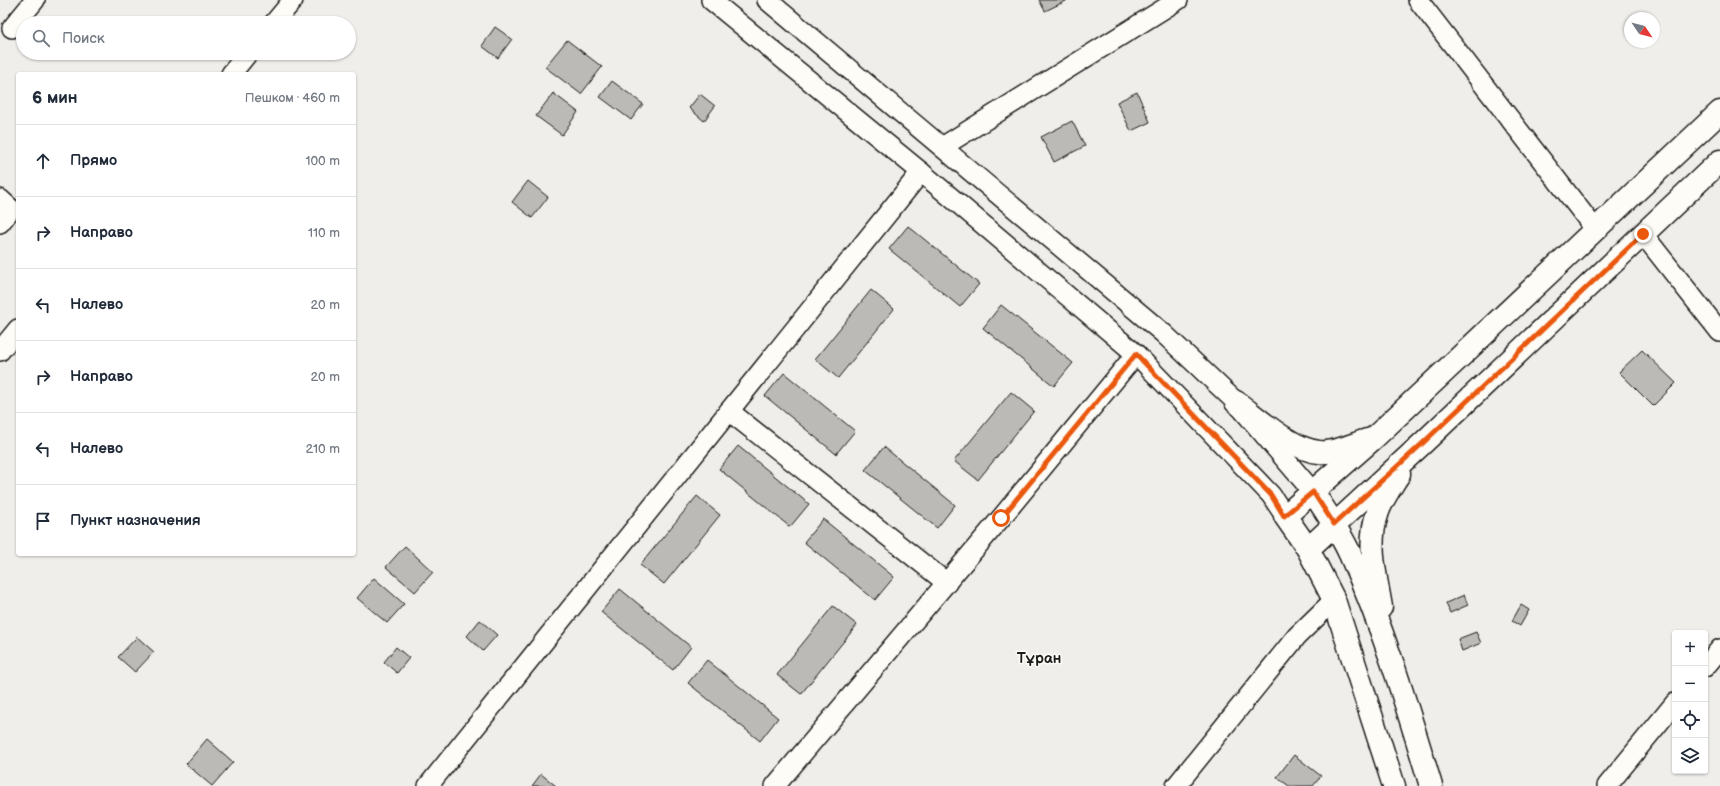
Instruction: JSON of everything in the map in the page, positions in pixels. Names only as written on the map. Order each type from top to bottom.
[{"type":"main road","points":[[1394,786],[1334,600],[1308,550],[1284,516],[1375,437],[1720,112]]},
{"type":"main road","points":[[1308,550],[1720,161]]},
{"type":"main road","points":[[1236,402],[1295,445],[1320,453],[1343,448],[1375,437]]},
{"type":"main road","points":[[1385,638],[1372,546],[1377,515],[1386,494],[1424,442]]},
{"type":"main road","points":[[1313,492],[1334,524],[1350,553],[1385,638],[1431,786]]},
{"type":"street","points":[[22,16],[35,0]]},
{"type":"street","points":[[280,16],[293,0]]},
{"type":"street","points":[[710,0],[921,172],[1136,354],[1271,495],[1284,516]]},
{"type":"street","points":[[767,0],[1163,333],[1236,402],[1313,492]]},
{"type":"street","points":[[942,147],[1178,0]]},
{"type":"street","points":[[1418,0],[1595,229]]},
{"type":"street","points":[[12,28],[16,23]]},
{"type":"street","points":[[233,72],[242,60]]},
{"type":"street","points":[[428,786],[921,172]]},
{"type":"street","points":[[1643,234],[1720,332]]},
{"type":"street","points":[[0,351],[16,331]]},
{"type":"street","points":[[775,786],[947,583],[1136,354]]},
{"type":"street","points":[[729,410],[947,583]]},
{"type":"street","points":[[1176,786],[1297,636],[1334,600]]},
{"type":"street","points":[[1706,666],[1720,649]]},
{"type":"street","points":[[1607,786],[1672,708]]},
{"type":"building","points":[[1039,0],[1068,0],[1045,11]]},
{"type":"building","points":[[495,27],[512,39],[498,58],[482,46]]},
{"type":"building","points":[[567,40],[602,67],[581,94],[545,67]]},
{"type":"building","points":[[612,81],[643,104],[631,120],[600,97]]},
{"type":"building","points":[[1137,92],[1150,122],[1131,131],[1117,102]]},
{"type":"building","points":[[553,93],[578,112],[562,135],[536,116]]},
{"type":"building","points":[[700,94],[715,106],[704,121],[689,108]]},
{"type":"building","points":[[1072,121],[1085,146],[1054,162],[1041,137]]},
{"type":"building","points":[[528,181],[548,197],[532,218],[512,202]]},
{"type":"building","points":[[908,226],[979,284],[960,307],[889,249]]},
{"type":"building","points":[[871,290],[894,309],[838,378],[815,359]]},
{"type":"building","points":[[1001,305],[1073,363],[1054,386],[983,328]]},
{"type":"building","points":[[1642,350],[1676,383],[1653,406],[1619,372]]},
{"type":"building","points":[[784,373],[855,431],[836,454],[765,396]]},
{"type":"building","points":[[1011,392],[1034,411],[978,480],[954,461]]},
{"type":"building","points":[[738,446],[809,504],[790,527],[719,469]]},
{"type":"building","points":[[884,447],[955,505],[937,528],[865,470]]},
{"type":"building","points":[[697,496],[720,515],[664,584],[640,565]]},
{"type":"building","points":[[823,519],[894,577],[875,600],[804,542]]},
{"type":"building","points":[[405,546],[433,572],[415,592],[386,567]]},
{"type":"building","points":[[374,578],[404,604],[387,623],[357,598]]},
{"type":"building","points":[[620,589],[691,647],[673,670],[601,612]]},
{"type":"building","points":[[1464,595],[1468,605],[1450,613],[1446,603]]},
{"type":"building","points":[[1521,605],[1529,610],[1520,626],[1512,621]]},
{"type":"building","points":[[833,606],[857,625],[801,694],[777,675]]},
{"type":"building","points":[[480,620],[497,635],[483,651],[467,636]]},
{"type":"building","points":[[1476,632],[1481,643],[1462,651],[1458,639]]},
{"type":"building","points":[[137,637],[154,652],[135,672],[118,657]]},
{"type":"building","points":[[396,647],[409,658],[397,673],[384,662]]},
{"type":"building","points":[[707,660],[778,718],[760,741],[688,683]]},
{"type":"building","points":[[207,739],[233,762],[212,786],[186,764]]},
{"type":"building","points":[[1294,755],[1321,776],[1313,786],[1289,786],[1277,777]]},
{"type":"building","points":[[541,774],[556,786],[532,786]]},
{"type":"district","name":"Тұран","points":[[1039,658]]},
{"type":"route","points":[[1001,518],[1136,354],[1271,495],[1284,516],[1313,492],[1334,524],[1424,442],[1643,234]]}]
